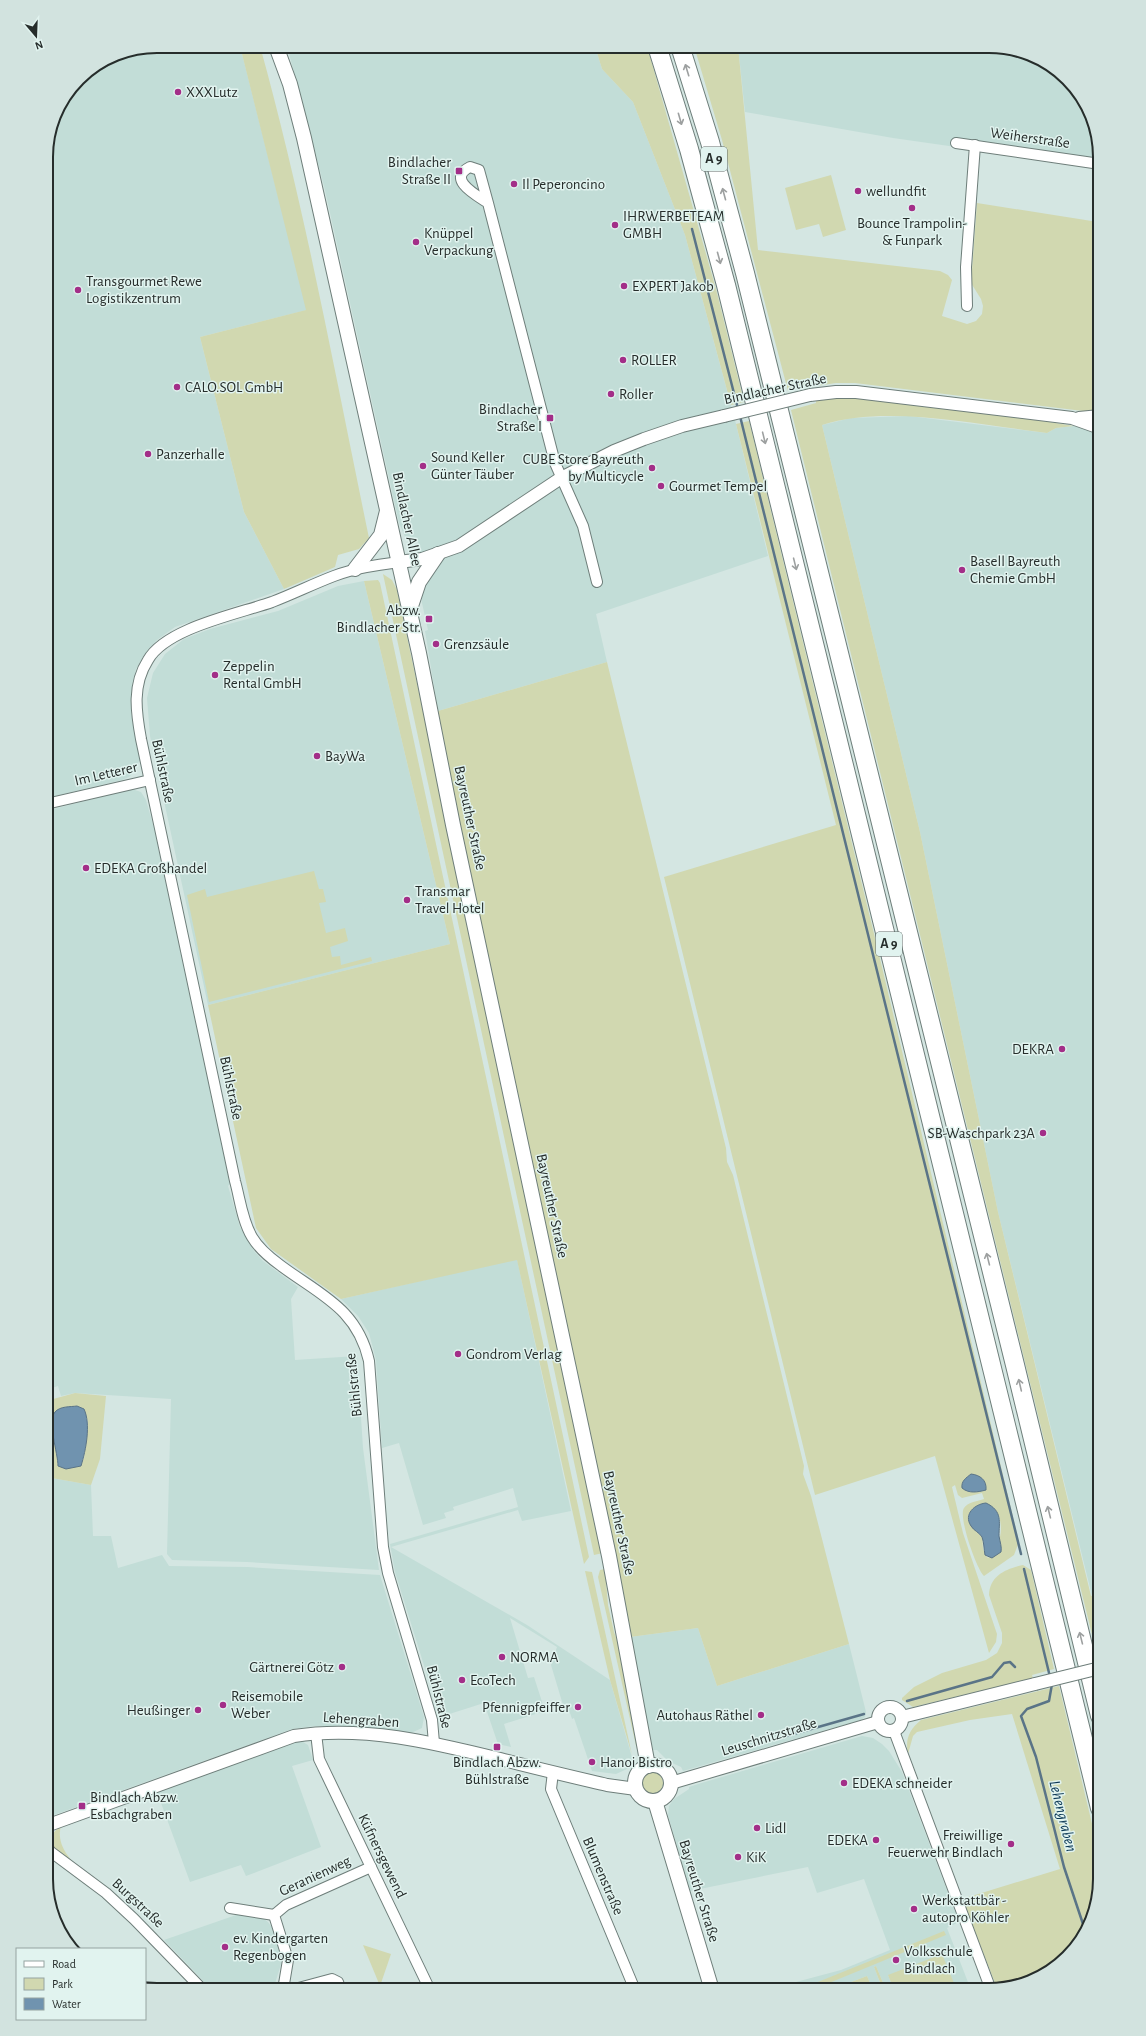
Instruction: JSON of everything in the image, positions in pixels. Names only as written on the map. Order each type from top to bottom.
[{"type":"highway","name":"A 9","points":[[659,53],[689,150],[726,285],[1093,1779]]},
{"type":"highway","name":"A 9","points":[[682,53],[710,142],[749,288],[1093,1687]]},
{"type":"main road","points":[[279,53],[290,84]]},
{"type":"main road","points":[[283,53],[290,84]]},
{"type":"main road","name":"Bindlacher Allee","points":[[290,84],[362,392],[419,653]]},
{"type":"main road","points":[[355,569],[381,535],[387,507]]},
{"type":"main road","points":[[410,610],[419,582],[426,568],[438,554]]},
{"type":"main road","name":"Bayreuther Straße","points":[[419,653],[455,833],[609,1556],[648,1766]]},
{"type":"main road","points":[[648,1766],[662,1768],[668,1774],[671,1783],[665,1797],[655,1801],[645,1800],[636,1789],[636,1777],[639,1772],[648,1766]]},
{"type":"main road","name":"Bayreuther Straße","points":[[655,1801],[710,1983]]},
{"type":"street","name":"Weiherstraße","points":[[956,143],[1093,163]]},
{"type":"street","points":[[966,306],[966,267],[975,145]]},
{"type":"street","points":[[488,203],[548,436],[561,478],[583,526],[597,582]]},
{"type":"street","name":"Bindlacher Straße","points":[[400,562],[422,559],[459,546],[561,478],[593,461],[644,439],[724,416],[810,395],[836,392],[879,394],[916,400],[1072,418],[1093,426]]},
{"type":"street","points":[[1072,418],[1093,416]]},
{"type":"street","name":"Bühlstraße","points":[[400,562],[355,569],[274,601],[179,634],[161,644],[148,659],[142,672],[135,700],[141,739],[235,1181],[246,1225],[252,1237],[267,1255],[343,1311],[357,1328],[366,1349],[369,1361],[384,1553],[388,1573],[432,1720],[434,1743]]},
{"type":"street","name":"Im Letterer","points":[[53,802],[150,780]]},
{"type":"street","points":[[902,1717],[1093,1670]]},
{"type":"street","points":[[888,1706],[896,1708],[902,1717],[899,1727],[894,1730],[883,1730],[878,1722],[879,1712],[888,1706]]},
{"type":"street","name":"Leuschnitzstraße","points":[[671,1783],[878,1722]]},
{"type":"street","points":[[894,1730],[988,1983]]},
{"type":"street","name":"Lehengraben","points":[[53,1823],[294,1736],[316,1733],[353,1733],[434,1743],[607,1785],[636,1789]]},
{"type":"street","name":"Küfnersgewend","points":[[316,1733],[319,1759],[427,1983]]},
{"type":"street","name":"Blumenstraße","points":[[553,1772],[551,1789],[632,1983]]},
{"type":"street","name":"Burgstraße","points":[[53,1854],[117,1903],[196,1983]]},
{"type":"street","name":"Geranienweg","points":[[274,1915],[286,1905],[371,1867]]},
{"type":"street","name":"Geranienweg","points":[[230,1908],[274,1915]]},
{"type":"street","name":"Geranienweg","points":[[274,1915],[288,1960],[284,1983]]},
{"type":"street","points":[[312,1983],[327,1978],[335,1980],[337,1983]]},
{"type":"shaded area","points":[[150,53],[242,53],[307,310],[200,337],[244,512],[284,589],[175,627],[157,640],[144,655],[136,669],[132,685],[131,714],[140,759],[135,771],[129,777],[53,796],[54,143],[61,117],[74,94],[83,83],[94,74],[117,61]]},
{"type":"shaded area","points":[[289,53],[597,53],[602,69],[633,102],[685,235],[736,424],[768,556],[596,614],[607,662],[438,711],[425,631],[428,630],[421,595],[425,581],[418,541],[406,539],[399,523],[324,186]]},
{"type":"shaded area","points":[[739,53],[996,53],[1009,55],[1035,64],[1058,79],[1067,88],[1082,111],[1087,124],[1091,137],[1093,159],[977,150],[893,138],[745,112]]},
{"type":"shaded area","points":[[909,416],[1047,433],[1056,428],[1074,426],[1093,430],[1092,1596],[998,1212],[920,832],[822,425],[851,418]]},
{"type":"shaded area","points":[[364,581],[450,944],[208,1005],[150,736],[147,698],[153,673],[165,654],[184,639],[210,629],[278,611],[338,586]]},
{"type":"shaded area","points":[[132,789],[141,792],[146,800],[154,828],[230,1184],[228,1186],[240,1227],[254,1251],[263,1261],[298,1287],[291,1299],[295,1360],[357,1356],[363,1448],[379,1570],[247,1562],[172,1560],[167,1554],[171,1399],[75,1393],[61,1396],[58,1386],[53,1388],[53,809]]},
{"type":"shaded area","points":[[517,1259],[571,1511],[522,1521],[518,1510],[391,1547],[527,1625],[610,1680],[633,1761],[629,1768],[616,1774],[592,1771],[574,1718],[572,1719],[567,1704],[563,1705],[551,1665],[557,1647],[510,1618],[528,1678],[534,1677],[545,1711],[504,1724],[511,1747],[498,1744],[484,1703],[440,1717],[395,1572],[390,1544],[518,1507],[513,1488],[453,1507],[454,1510],[444,1513],[446,1518],[423,1525],[399,1443],[382,1448],[376,1360],[369,1333],[358,1316],[341,1299]]},
{"type":"shaded area","points":[[53,1478],[91,1485],[93,1536],[111,1536],[118,1568],[162,1555],[169,1566],[247,1567],[380,1575],[424,1717],[422,1728],[411,1733],[333,1726],[314,1726],[292,1729],[54,1815]]},
{"type":"shaded area","points":[[698,1628],[717,1686],[849,1644],[866,1712],[865,1717],[861,1720],[683,1771],[681,1767],[668,1761],[657,1750],[653,1750],[630,1637]]},
{"type":"shaded area","points":[[862,1736],[873,1738],[882,1744],[889,1751],[902,1772],[959,1922],[947,1928],[968,1983],[926,1983],[888,1975],[891,1983],[883,1983],[876,1966],[874,1967],[880,1983],[870,1983],[867,1976],[848,1983],[796,1983],[841,1970],[890,1950],[864,1879],[817,1893],[808,1867],[690,1891],[668,1815],[669,1806],[674,1799],[689,1789],[689,1787]]},
{"type":"shaded area","points":[[297,1742],[303,1742],[308,1745],[313,1760],[292,1766],[321,1847],[246,1876],[241,1865],[190,1882],[157,1792]]},
{"type":"shaded area","name":"ev. Kindergarten Regenbogen","points":[[239,1914],[260,1916],[268,1922],[274,1930],[282,1961],[275,1983],[205,1983],[164,1940]]},
{"type":"green space","points":[[242,53],[262,53],[291,168],[319,291],[369,538],[359,549],[338,555],[335,567],[284,589],[244,512],[200,337],[306,310]]},
{"type":"green space","points":[[597,53],[649,53],[716,289],[744,402],[731,405],[685,235],[633,102],[602,69]]},
{"type":"green space","points":[[696,53],[739,53],[758,250],[940,271],[948,275],[952,280],[942,316],[967,324],[976,321],[982,314],[983,306],[981,299],[971,283],[977,203],[1093,221],[1093,410],[1083,411],[855,383],[836,383],[809,387],[808,385],[788,391],[722,140]]},
{"type":"green space","points":[[831,175],[846,230],[823,237],[819,224],[796,230],[785,188]]},
{"type":"green space","points":[[856,397],[1024,418],[1074,426],[1056,428],[1047,433],[964,421],[904,416],[875,416],[848,419],[822,425],[920,832],[998,1212],[1091,1596],[1093,1595],[1093,1639],[791,410],[816,403],[816,400]]},
{"type":"green space","points":[[749,421],[876,942],[1019,1542],[1014,1555],[984,1576],[973,1553],[963,1521],[964,1508],[968,1504],[984,1499],[982,1493],[962,1498],[958,1495],[955,1485],[952,1487],[963,1533],[997,1634],[996,1642],[989,1653],[935,1456],[815,1495],[664,877],[836,825],[736,424]],"holes":[[[980,1504],[999,1516],[1001,1528],[1000,1538],[988,1558],[983,1549],[983,1539],[969,1521],[969,1513]]]},
{"type":"green space","points":[[383,574],[392,580],[397,590],[603,1553],[594,1555]]},
{"type":"green space","points":[[378,580],[380,583],[589,1557],[584,1564],[517,1260],[341,1299],[271,1249],[256,1228],[208,1005],[450,944],[364,581]]},
{"type":"green space","points":[[607,662],[726,1148],[727,1162],[733,1175],[804,1466],[803,1474],[811,1496],[849,1644],[717,1686],[698,1628],[630,1637],[442,743],[438,711]]},
{"type":"green space","points":[[314,871],[319,889],[323,889],[326,902],[319,903],[326,933],[345,928],[348,941],[330,947],[332,957],[340,956],[341,965],[371,957],[372,961],[209,1002],[187,895],[205,889],[207,897]]},
{"type":"green space","points":[[75,1393],[106,1396],[100,1459],[91,1485],[53,1478],[53,1399]],"holes":[[[77,1406],[84,1409],[88,1422],[84,1459],[58,1466],[58,1452],[63,1408]]]},
{"type":"green space","points":[[1023,1565],[1031,1570],[1054,1669],[1032,1675],[1033,1678],[913,1707],[902,1700],[902,1698],[914,1687],[942,1673],[986,1660],[997,1653],[1002,1643],[1002,1633],[989,1595],[990,1588],[992,1582],[1000,1574]]},
{"type":"green space","points":[[605,1569],[608,1605],[614,1632],[623,1657],[637,1750],[598,1577],[600,1570]]},
{"type":"green space","points":[[585,1571],[592,1572],[632,1755],[610,1680]]},
{"type":"green space","points":[[1059,1686],[1093,1828],[1092,1893],[1085,1919],[1072,1942],[1058,1957],[1035,1972],[1009,1981],[995,1983],[962,1899],[1060,1869],[1012,1714],[970,1720],[917,1732],[913,1736],[908,1754],[907,1744],[909,1735],[913,1727],[921,1720]]},
{"type":"green space","points":[[652,1772],[660,1775],[663,1783],[660,1791],[652,1794],[644,1791],[641,1783],[644,1775]]},
{"type":"green space","points":[[61,1826],[60,1838],[64,1850],[80,1869],[53,1847],[53,1834]]},
{"type":"green space","points":[[944,1931],[946,1935],[829,1983],[815,1983]]},
{"type":"green space","points":[[363,1945],[391,1954],[381,1983],[379,1983]]},
{"type":"green space","points":[[942,1954],[954,1983],[891,1983],[888,1975]]},
{"type":"green space","points":[[876,1966],[883,1983],[880,1983],[874,1967]]},
{"type":"green space","points":[[867,1976],[870,1983],[848,1983]]},
{"type":"water","points":[[77,1406],[84,1409],[87,1422],[86,1445],[81,1466],[66,1469],[58,1466],[53,1435],[53,1417],[55,1412],[65,1407]]},
{"type":"water","points":[[971,1474],[984,1481],[986,1490],[971,1492],[962,1488],[963,1482]]},
{"type":"water","points":[[986,1503],[998,1513],[999,1517],[1001,1552],[992,1558],[985,1555],[982,1537],[971,1526],[968,1517],[971,1510],[978,1505]]},
{"type":"waterway","points":[[692,229],[738,409]]},
{"type":"waterway","points":[[740,416],[1021,1554]]},
{"type":"waterway","points":[[1024,1569],[1050,1677]]},
{"type":"waterway","name":"Lehengraben","points":[[907,1701],[992,1677],[1004,1663],[1010,1662],[1015,1667]]},
{"type":"waterway","name":"Lehengraben","points":[[1052,1684],[1049,1701],[1027,1709],[1021,1716],[1036,1757],[1064,1867],[1083,1923]]},
{"type":"waterway","name":"Lehengraben","points":[[783,1737],[864,1714]]},
{"type":"place","name":"XXXLutz","points":[[178,92]]},
{"type":"place","name":"Bindlacher Straße II","points":[[459,171]]},
{"type":"place","name":"Il Peperoncino","points":[[514,184]]},
{"type":"place","name":"wellundfit","points":[[858,191]]},
{"type":"place","name":"Bounce Trampolin- & Funpark","points":[[912,208]]},
{"type":"place","name":"IHRWERBETEAM GMBH","points":[[615,225]]},
{"type":"place","name":"Knüppel Verpackung","points":[[416,242]]},
{"type":"place","name":"EXPERT Jakob","points":[[624,286]]},
{"type":"place","name":"Transgourmet Rewe Logistikzentrum","points":[[78,290]]},
{"type":"place","name":"ROLLER","points":[[623,360]]},
{"type":"place","name":"CALO.SOL GmbH","points":[[177,387]]},
{"type":"place","name":"Roller","points":[[611,394]]},
{"type":"place","name":"Bindlacher Straße I","points":[[550,418]]},
{"type":"place","name":"Panzerhalle","points":[[148,454]]},
{"type":"place","name":"Sound Keller Günter Täuber","points":[[423,466]]},
{"type":"place","name":"CUBE Store Bayreuth by Multicycle","points":[[652,468]]},
{"type":"place","name":"Gourmet Tempel","points":[[661,486]]},
{"type":"place","name":"Basell Bayreuth Chemie GmbH","points":[[962,570]]},
{"type":"place","name":"Abzw. Bindlacher Str.","points":[[429,619]]},
{"type":"place","name":"Grenzsäule","points":[[436,644]]},
{"type":"place","name":"Zeppelin Rental GmbH","points":[[215,675]]},
{"type":"place","name":"BayWa","points":[[317,756]]},
{"type":"place","name":"EDEKA Großhandel","points":[[86,868]]},
{"type":"place","name":"Transmar Travel Hotel","points":[[407,900]]},
{"type":"place","name":"DEKRA","points":[[1062,1049]]},
{"type":"place","name":"SB-Waschpark 23A","points":[[1043,1133]]},
{"type":"place","name":"Gondrom Verlag","points":[[458,1354]]},
{"type":"place","name":"NORMA","points":[[502,1657]]},
{"type":"place","name":"Gärtnerei Götz","points":[[342,1667]]},
{"type":"place","name":"EcoTech","points":[[462,1680]]},
{"type":"place","name":"Reisemobile Weber","points":[[223,1705]]},
{"type":"place","name":"Pfennigpfeiffer","points":[[578,1707]]},
{"type":"place","name":"Heußinger","points":[[198,1710]]},
{"type":"place","name":"Autohaus Räthel","points":[[761,1715]]},
{"type":"place","name":"Bindlach Abzw. Bühlstraße","points":[[497,1747]]},
{"type":"place","name":"Hanoi Bistro","points":[[592,1762]]},
{"type":"place","name":"EDEKA schneider","points":[[844,1783]]},
{"type":"place","name":"Bindlach Abzw. Esbachgraben","points":[[82,1806]]},
{"type":"place","name":"Lidl","points":[[757,1828]]},
{"type":"place","name":"EDEKA","points":[[876,1840]]},
{"type":"place","name":"Freiwillige Feuerwehr Bindlach","points":[[1011,1844]]},
{"type":"place","name":"KiK","points":[[738,1857]]},
{"type":"place","name":"Werkstattbär - autopro Köhler","points":[[914,1909]]},
{"type":"place","name":"ev. Kindergarten Regenbogen","points":[[225,1947]]},
{"type":"place","name":"Volksschule Bindlach","points":[[896,1960]]}]
